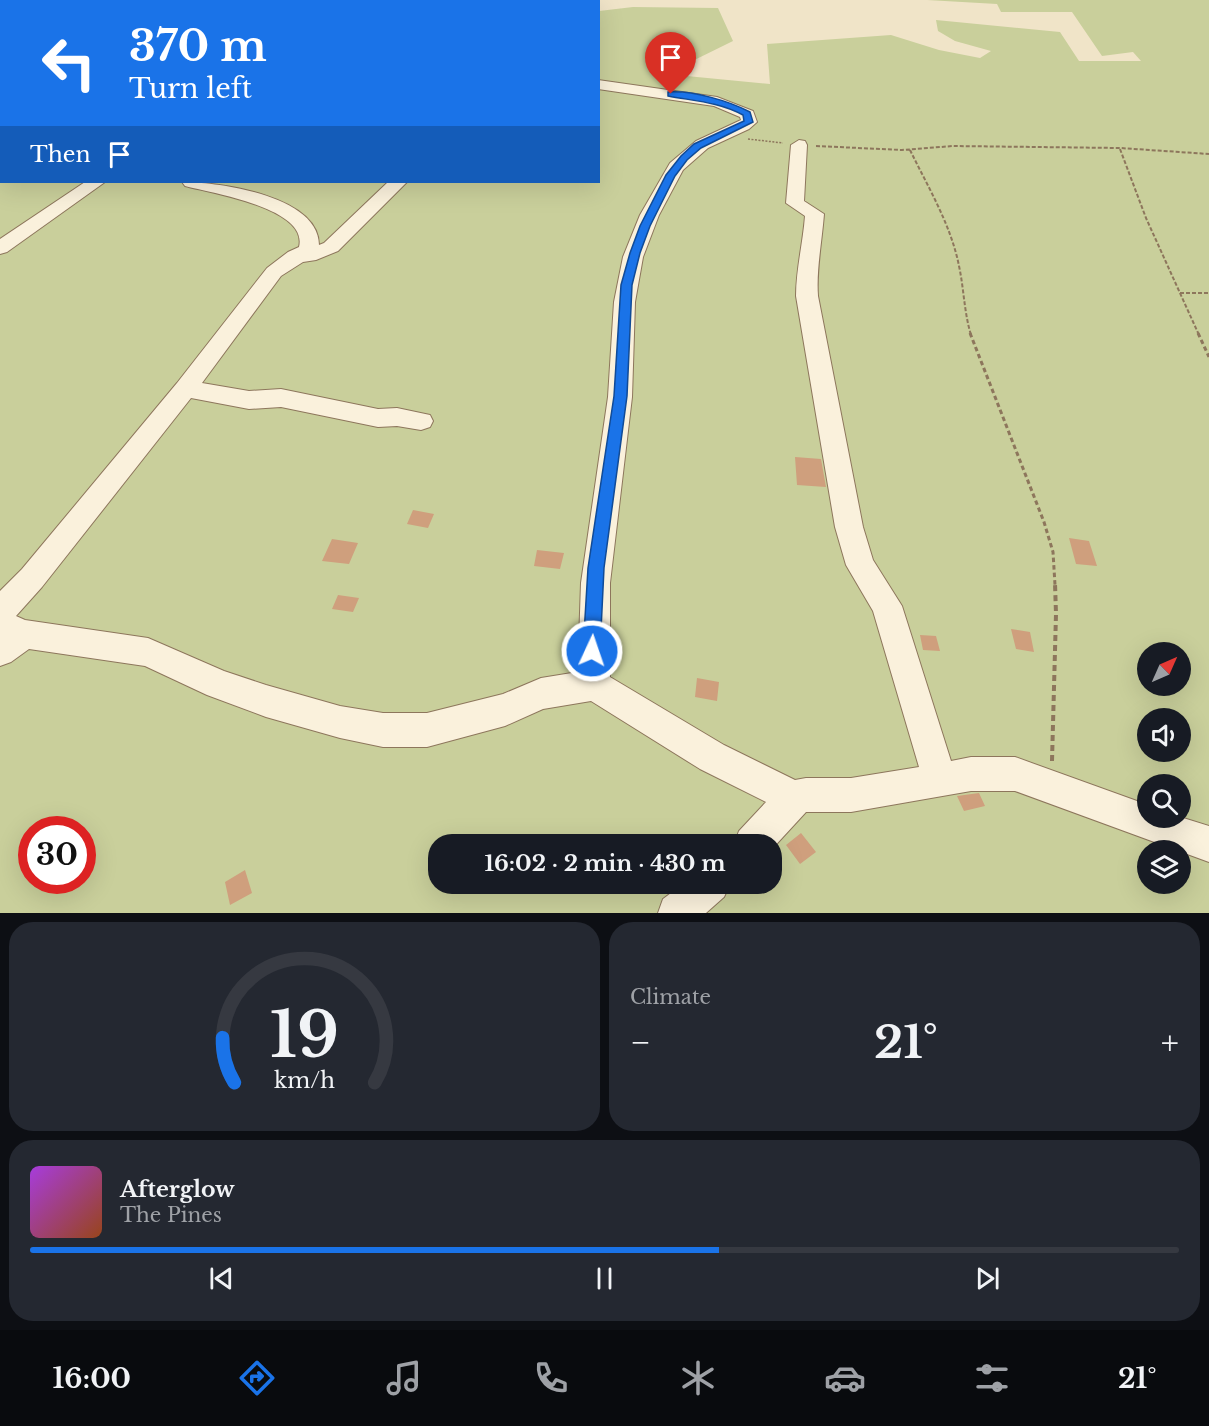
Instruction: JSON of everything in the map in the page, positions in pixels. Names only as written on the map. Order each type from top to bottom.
[{"type":"street","points":[[594,685],[592,651],[596,568],[620,396],[626,285],[645,226],[670,175],[697,146],[749,122],[747,114],[717,102],[600,84]]},
{"type":"street","points":[[799,145],[795,204],[815,214],[811,259],[806,275],[807,296],[840,490],[860,565],[887,606],[940,782]]},
{"type":"street","points":[[0,248],[95,183]]},
{"type":"street","points":[[195,183],[278,205],[302,222],[310,242],[308,250],[295,256],[274,272],[185,389],[32,578],[5,606],[6,632],[148,652],[218,684],[266,701],[340,722],[383,730],[427,730],[505,710],[541,694],[594,685],[712,757],[794,798]]},
{"type":"street","points":[[295,256],[309,256],[331,248],[397,183]]},
{"type":"street","points":[[185,389],[249,400],[281,398],[378,418],[397,417],[421,422]]},
{"type":"street","points":[[761,834],[794,798],[806,795],[851,795],[940,782],[971,774],[1015,774],[1209,844]]},
{"type":"street","points":[[677,913],[699,894]]},
{"type":"path","points":[[722,136],[799,145],[910,150],[931,150],[953,146],[1120,148],[1209,154]]},
{"type":"path","points":[[1120,148],[1146,218],[1209,357]]},
{"type":"path","points":[[910,150],[940,210],[959,265],[963,306],[970,333],[1044,522],[1053,552],[1056,614],[1051,787]]},
{"type":"path","points":[[1180,292],[1209,293]]},
{"type":"green space","points":[[927,0],[1209,0],[1209,913],[0,913],[0,183],[600,183],[600,11],[633,7],[718,8],[733,41],[666,74],[770,84],[767,44],[891,35],[939,50],[980,58],[991,51],[955,41],[938,31],[936,20],[1060,32],[1079,61],[1141,61],[1133,52],[1102,56],[1072,12],[1001,12],[997,4]]},
{"type":"building","points":[[795,457],[821,459],[826,487],[797,485]]},
{"type":"building","points":[[413,510],[434,514],[428,528],[407,524]]},
{"type":"building","points":[[1069,538],[1089,541],[1097,566],[1076,564]]},
{"type":"building","points":[[332,539],[358,543],[349,564],[322,561]]},
{"type":"building","points":[[537,550],[564,553],[560,569],[534,566]]},
{"type":"building","points":[[338,595],[359,598],[353,612],[332,609]]},
{"type":"building","points":[[1011,629],[1030,632],[1034,652],[1016,649]]},
{"type":"building","points":[[920,635],[936,636],[940,651],[923,650]]},
{"type":"building","points":[[697,678],[719,682],[717,701],[695,697]]},
{"type":"building","points":[[979,793],[985,806],[964,811],[957,796]]},
{"type":"building","points":[[801,833],[816,852],[800,864],[786,845]]},
{"type":"building","points":[[245,870],[252,893],[230,905],[225,882]]},
{"type":"route","points":[[592,651],[596,568],[620,396],[626,285],[635,253],[645,226],[670,175],[684,158],[697,146],[749,122],[747,114],[738,109],[717,102],[671,94]]}]
